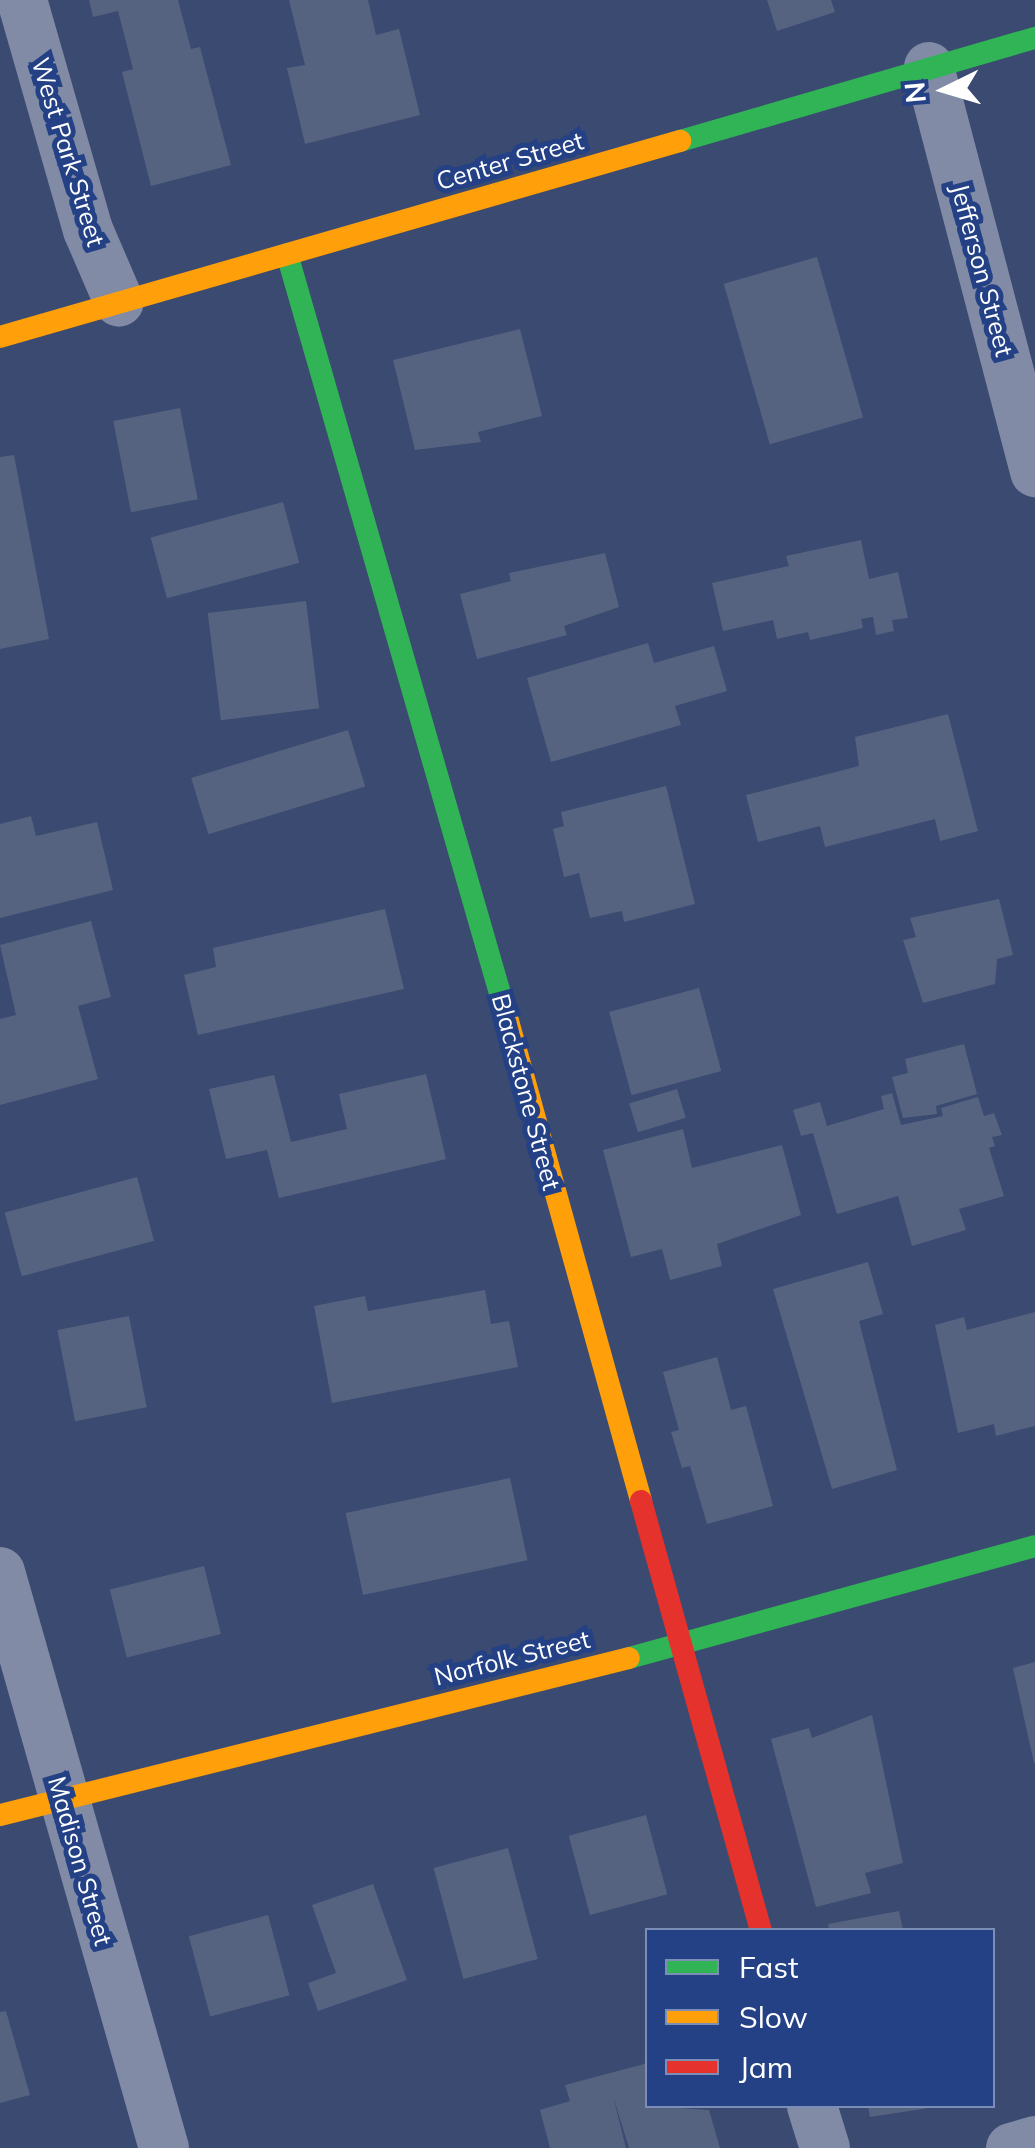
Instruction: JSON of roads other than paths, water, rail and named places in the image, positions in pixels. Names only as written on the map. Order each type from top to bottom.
[{"type":"street","name":"West Park Street","points":[[22,0],[88,230],[119,302]]},
{"type":"street","name":"Center Street","points":[[0,337],[1035,38]]},
{"type":"street","name":"Jefferson Street","points":[[930,67],[1035,472]]},
{"type":"street","name":"Blackstone Street","points":[[288,254],[416,689],[678,1646],[759,1928]]},
{"type":"street","name":"Norfolk Street","points":[[0,1815],[61,1796],[678,1646],[1035,1546]]},
{"type":"street","name":"Madison Street","points":[[0,1572],[164,2148]]},
{"type":"street","points":[[813,2108],[824,2148]]},
{"type":"street","points":[[1011,2148],[1035,2141]]}]
